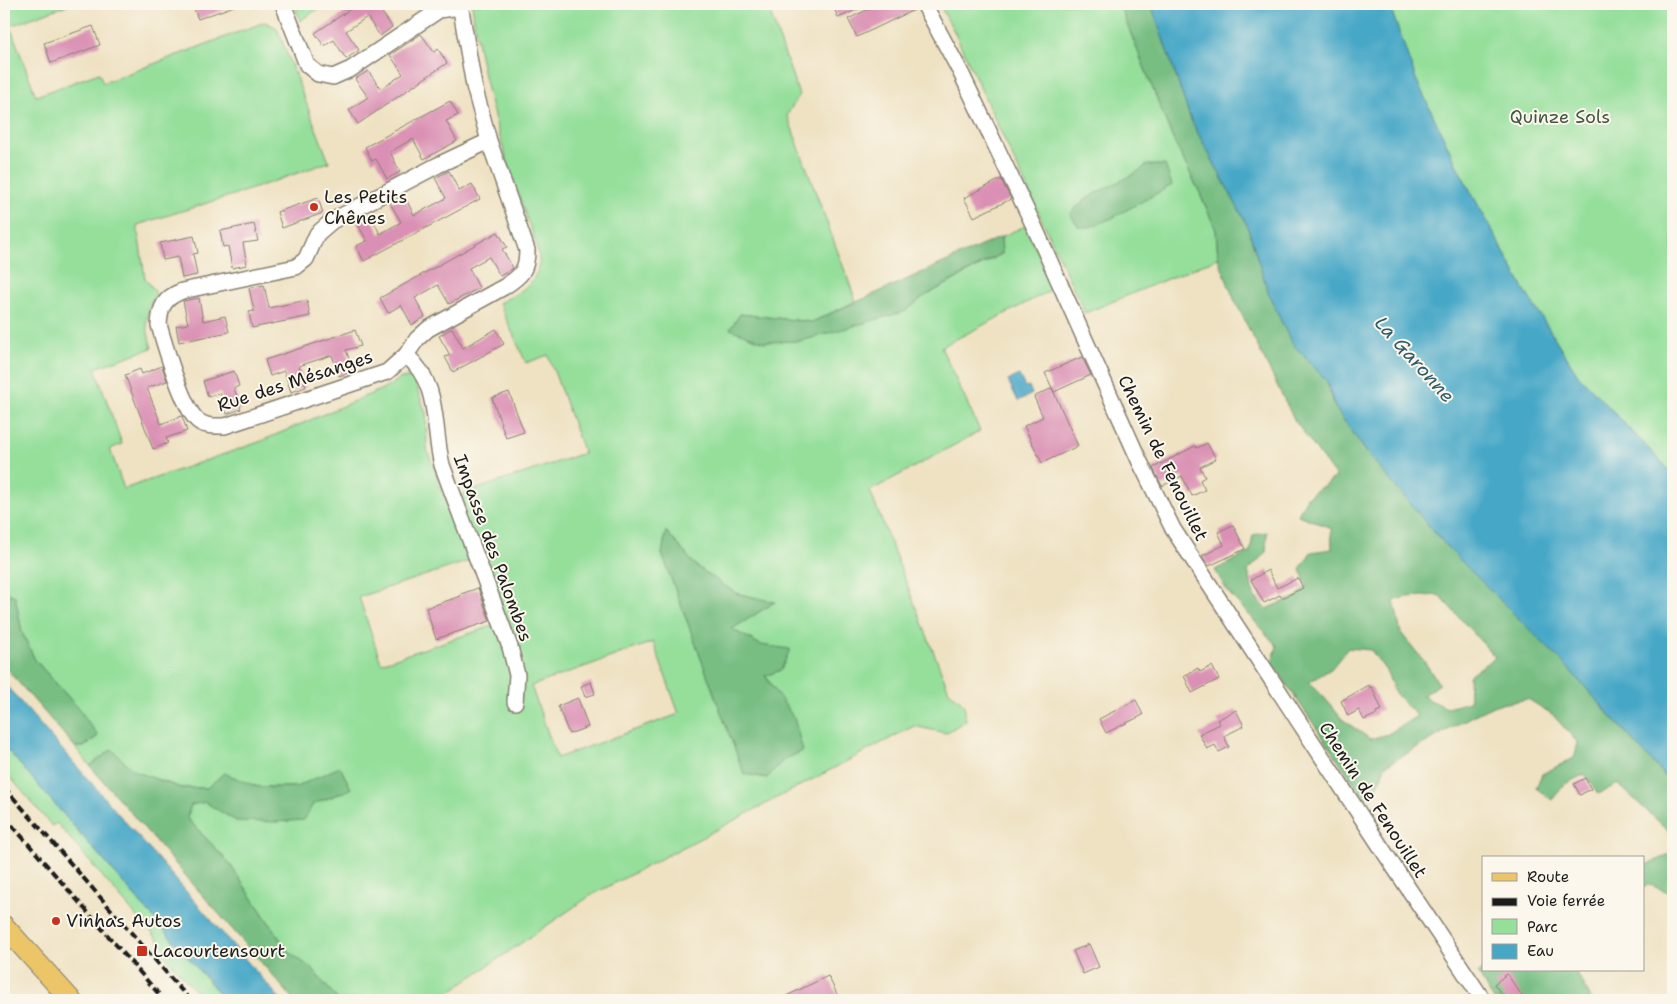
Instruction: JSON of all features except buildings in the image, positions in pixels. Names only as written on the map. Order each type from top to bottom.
[{"type":"main road","points":[[4,926],[70,1000]]},
{"type":"street","points":[[283,4],[306,65],[318,74],[333,77],[351,69],[439,10],[460,5]]},
{"type":"street","name":"Chemin de Fenouillet","points":[[924,4],[962,73],[1172,529],[1483,1000]]},
{"type":"street","name":"Rue des Mésanges","points":[[460,5],[474,86],[489,141],[527,250],[527,262],[523,272],[516,280],[428,329],[417,339],[406,355],[387,372],[225,426],[211,426],[197,420],[187,406],[159,325],[160,313],[164,303],[171,295],[182,290],[296,267],[306,259],[318,234],[332,221],[438,164],[489,141]]},
{"type":"street","name":"Impasse des Palombes","points":[[406,355],[417,365],[425,378],[435,410],[438,449],[444,471],[510,647],[517,675],[515,702]]},
{"type":"green space","points":[[4,4],[70,4],[10,26],[36,96],[99,73],[103,83],[265,22],[277,28],[329,162],[249,190],[137,225],[145,278],[156,293],[149,308],[147,320],[152,348],[95,368],[122,444],[110,449],[124,489],[259,442],[389,386],[401,378],[413,378],[426,413],[427,449],[445,500],[584,453],[548,355],[526,363],[499,303],[522,290],[532,281],[538,269],[539,256],[492,110],[480,58],[472,4],[767,4],[799,95],[787,115],[856,301],[812,322],[740,314],[764,342],[905,311],[923,297],[1002,254],[1001,237],[1025,226],[1055,288],[941,347],[980,431],[870,491],[949,691],[964,704],[966,720],[946,733],[914,726],[590,896],[438,1000],[338,1000],[312,969],[288,951],[229,863],[187,818],[191,805],[205,802],[236,821],[313,804],[351,789],[340,767],[297,787],[258,787],[224,774],[207,788],[181,788],[134,771],[112,750],[90,766],[75,747],[84,747],[98,736],[79,709],[35,660],[22,633],[15,596],[4,592]],"holes":[[[666,532],[696,566],[735,593],[775,602],[731,629],[761,645],[765,675],[771,684],[783,760],[766,778],[744,773],[662,554]],[[475,559],[498,624],[381,663],[359,597]],[[653,642],[679,714],[557,758],[531,686]]]},
{"type":"green space","points":[[295,4],[325,4],[300,21]]},
{"type":"green space","points":[[939,4],[1119,4],[1173,139],[1216,230],[1218,258],[1085,313],[954,31]]},
{"type":"green space","points":[[1119,4],[1151,4],[1191,120],[1247,225],[1269,295],[1291,342],[1327,381],[1335,408],[1368,454],[1449,549],[1568,668],[1673,785],[1673,835],[1618,784],[1598,794],[1585,774],[1565,784],[1552,800],[1536,788],[1542,774],[1574,758],[1578,743],[1552,714],[1528,699],[1495,705],[1472,716],[1385,766],[1377,789],[1365,799],[1272,663],[1277,646],[1228,592],[1215,570],[1250,552],[1253,535],[1267,532],[1266,552],[1248,571],[1254,596],[1266,609],[1296,597],[1307,586],[1300,569],[1311,552],[1332,549],[1331,528],[1298,515],[1307,497],[1336,477],[1295,421],[1234,299],[1218,258],[1216,230],[1173,139]],"holes":[[[1439,595],[1495,657],[1469,676],[1470,702],[1447,708],[1422,696],[1439,684],[1424,661],[1401,633],[1394,601],[1406,597]],[[1348,648],[1371,650],[1386,671],[1395,693],[1417,716],[1388,734],[1370,739],[1342,719],[1309,682],[1331,669]]]},
{"type":"green space","name":"Quinze Sols","points":[[1389,4],[1673,4],[1673,474],[1578,375],[1525,291],[1458,168],[1416,79]]},
{"type":"green space","points":[[1147,165],[1165,165],[1172,185],[1112,218],[1090,227],[1079,227],[1070,214],[1078,206],[1096,193],[1138,172]]},
{"type":"green space","points":[[1001,237],[1002,253],[923,297],[906,311],[801,341],[764,342],[730,329],[740,314],[812,322]]},
{"type":"green space","points":[[666,531],[696,566],[735,593],[775,602],[732,629],[761,645],[790,649],[781,670],[765,676],[794,718],[803,751],[783,760],[767,778],[744,774],[662,554]]},
{"type":"green space","points":[[4,592],[15,596],[22,632],[35,660],[79,709],[98,736],[83,747],[75,747],[4,666]]},
{"type":"green space","points":[[4,746],[225,1000],[203,1000],[162,952],[166,949],[149,929],[57,823],[52,826],[4,770]]},
{"type":"green space","points":[[112,749],[134,771],[181,788],[207,788],[224,773],[258,787],[296,787],[340,767],[351,789],[313,804],[304,820],[276,822],[236,821],[205,802],[191,805],[187,818],[229,863],[288,951],[312,969],[338,1000],[294,1000],[90,766]]},
{"type":"green space","points":[[1673,852],[1673,894],[1650,885],[1644,886],[1644,866]]},
{"type":"green space","points":[[1482,969],[1482,972],[1576,972],[1592,1000],[1494,1000],[1478,974]]},
{"type":"water","name":"La Garonne","points":[[1151,4],[1389,4],[1416,79],[1458,168],[1525,291],[1578,375],[1673,474],[1673,785],[1568,668],[1449,549],[1368,454],[1335,408],[1327,381],[1291,342],[1269,295],[1247,225],[1191,120]]},
{"type":"water","points":[[1019,375],[1025,387],[1029,386],[1032,394],[1018,401],[1008,381]]},
{"type":"water","points":[[4,683],[281,1000],[225,1000],[4,746]]},
{"type":"railway","points":[[4,787],[190,1000]]},
{"type":"railway","points":[[4,816],[164,1000]]},
{"type":"place","name":"Les Petits Chênes","points":[[314,207]]},
{"type":"place","name":"Vinhas Autos","points":[[56,921]]},
{"type":"place","name":"Lacourtensourt","points":[[142,951]]}]
